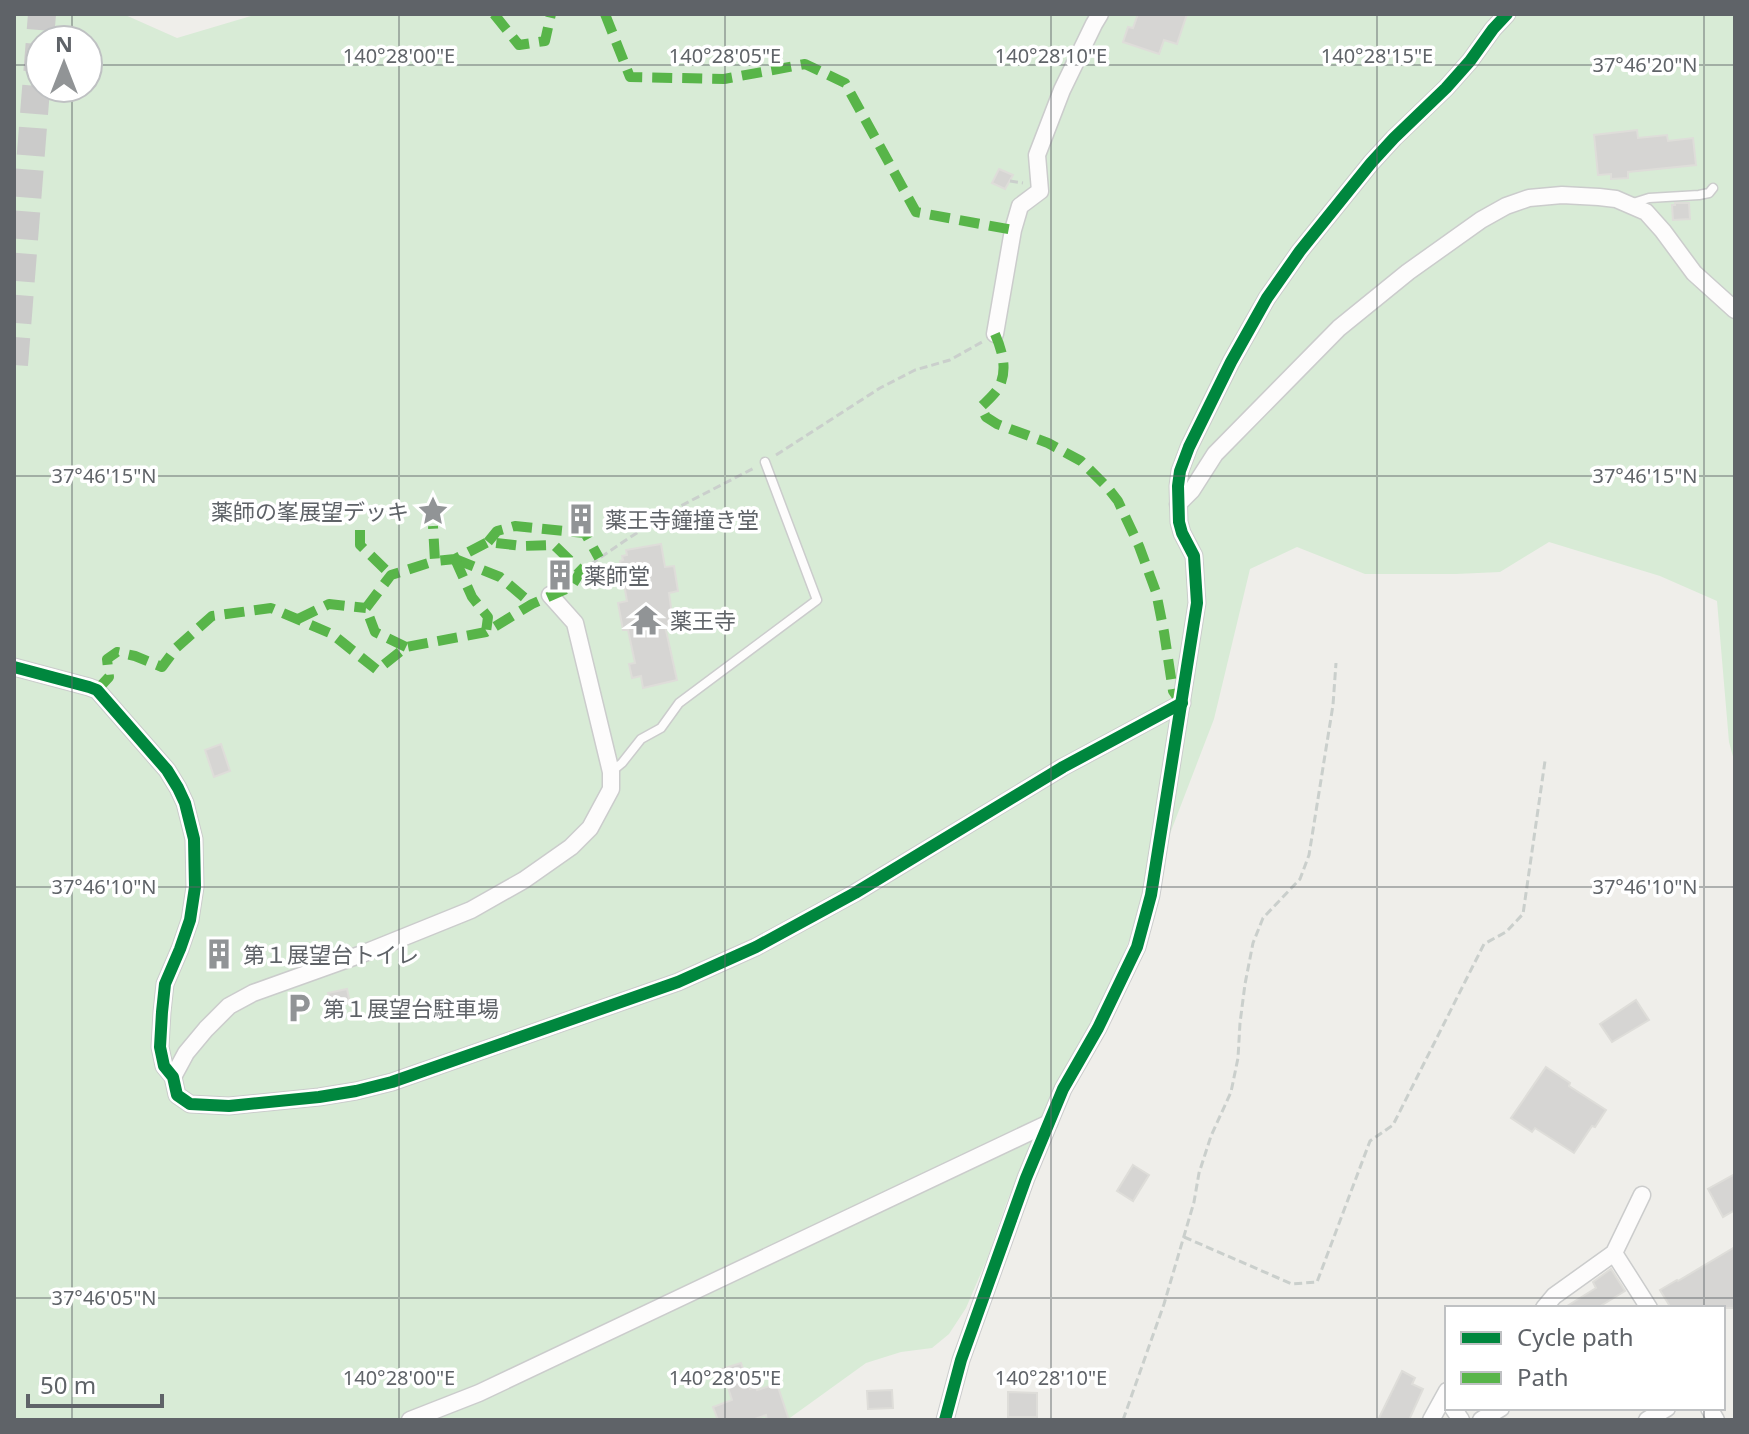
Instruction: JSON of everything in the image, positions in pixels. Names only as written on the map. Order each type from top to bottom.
[{"type":"street","points":[[995,334],[1020,206],[1040,191],[1037,155],[1062,90],[1100,14]]},
{"type":"street","points":[[945,1420],[961,1360],[1026,1178],[1063,1089],[1098,1028],[1137,947],[1151,895],[1197,603],[1194,556],[1182,533],[1178,504],[1180,471],[1189,447],[1267,298],[1300,251],[1371,163],[1446,88],[1507,14]]},
{"type":"street","points":[[1178,504],[1192,490],[1215,454],[1339,328],[1408,272],[1506,206],[1529,198],[1562,195],[1599,197],[1629,204],[1646,212],[1694,273],[1735,310]]},
{"type":"street","points":[[173,1077],[186,1053],[229,1006],[253,993],[471,910],[524,880],[571,847],[590,828],[611,789],[611,772],[575,623],[550,595]]},
{"type":"street","points":[[14,667],[97,690],[167,770],[178,788],[194,839],[195,887],[190,920],[165,984],[160,1047],[164,1066],[173,1077],[177,1095],[190,1104],[229,1106],[319,1097],[392,1082],[678,982],[756,947],[855,893],[1063,767],[1182,703]]},
{"type":"street","points":[[410,1420],[479,1393],[1049,1123]]},
{"type":"street","points":[[1546,1306],[1554,1296],[1614,1253],[1642,1195]]},
{"type":"street","points":[[1614,1253],[1648,1306]]},
{"type":"street","points":[[1431,1420],[1445,1396]]},
{"type":"lane","points":[[1629,204],[1649,198],[1699,195],[1709,193],[1713,188]]},
{"type":"lane","points":[[611,772],[641,739],[661,728],[679,703],[817,600],[765,462]]},
{"type":"path","points":[[1010,181],[1027,184]]},
{"type":"path","points":[[581,571],[669,512],[765,462],[880,388],[915,370],[950,360],[995,334]]},
{"type":"path","points":[[1123,1420],[1164,1304],[1211,1136],[1231,1092],[1253,943],[1263,918],[1300,879],[1309,855],[1333,705],[1336,663]]},
{"type":"path","points":[[1184,1237],[1292,1284],[1317,1282],[1370,1141],[1393,1125],[1484,944],[1506,932],[1523,914],[1545,761]]},
{"type":"green space","points":[[14,14],[123,14],[177,38],[258,14],[1735,14],[1735,764],[1729,742],[1717,601],[1660,576],[1549,542],[1500,572],[1365,574],[1297,547],[1250,569],[1214,719],[1115,977],[1055,1089],[966,1308],[949,1334],[932,1348],[901,1352],[866,1363],[787,1420],[14,1420]]},
{"type":"building","points":[[1138,14],[1187,14],[1177,44],[1164,40],[1159,54],[1123,42],[1128,27],[1133,28]]},
{"type":"building","points":[[1637,130],[1638,138],[1667,135],[1668,141],[1693,138],[1696,165],[1628,172],[1628,178],[1611,179],[1611,174],[1598,175],[1594,135]]},
{"type":"building","points":[[999,169],[1013,175],[1005,189],[992,183]]},
{"type":"building","points":[[1689,203],[1690,219],[1673,220],[1672,205]]},
{"type":"building","name":"薬王寺鐘撞き堂","points":[[586,507],[592,525],[574,530],[569,511]]},
{"type":"building","name":"薬王寺","points":[[661,544],[665,567],[674,566],[678,591],[669,593],[672,625],[665,626],[677,680],[643,688],[641,676],[632,678],[629,664],[635,663],[628,630],[623,630],[618,603],[627,601],[620,561],[623,560],[622,556],[627,555],[626,550]]},
{"type":"building","name":"薬師堂","points":[[568,566],[569,583],[552,584],[551,567]]},
{"type":"building","points":[[221,744],[230,771],[214,777],[205,750]]},
{"type":"building","points":[[347,989],[350,1003],[332,1007],[328,993]]},
{"type":"building","points":[[1636,1000],[1649,1020],[1612,1042],[1600,1024]]},
{"type":"building","points":[[1546,1067],[1606,1110],[1574,1153],[1535,1128],[1532,1132],[1511,1118]]},
{"type":"building","points":[[1133,1165],[1149,1175],[1133,1201],[1117,1191]]},
{"type":"building","points":[[1735,1174],[1735,1210],[1723,1217],[1708,1189]]},
{"type":"building","points":[[1735,1247],[1735,1308],[1670,1306],[1660,1290]]},
{"type":"building","points":[[1611,1269],[1625,1291],[1600,1306],[1567,1306],[1596,1288],[1593,1282]]},
{"type":"building","points":[[741,1363],[750,1389],[777,1384],[789,1420],[767,1420],[766,1415],[752,1420],[718,1420],[713,1407],[732,1400],[722,1369]]},
{"type":"building","points":[[1402,1371],[1415,1378],[1412,1384],[1423,1389],[1409,1420],[1378,1420]]},
{"type":"building","points":[[892,1390],[893,1408],[868,1409],[867,1391]]},
{"type":"building","points":[[1008,1392],[1037,1393],[1037,1417],[1008,1417]]},
{"type":"tunnel","points":[[14,365],[42,14]]},
{"type":"marked path","points":[[494,14],[519,45],[545,41],[551,14]]},
{"type":"marked path","points":[[605,14],[630,77],[724,79],[805,64],[845,83],[916,212],[1013,230]]},
{"type":"marked path","points":[[995,334],[1004,367],[997,390],[981,407],[986,417],[1048,443],[1081,461],[1118,501],[1156,592],[1173,691],[1179,700]]},
{"type":"marked path","points":[[406,647],[375,632],[366,608],[391,575],[435,561],[433,526]]},
{"type":"marked path","points":[[488,542],[497,531],[515,526],[585,533],[599,558]]},
{"type":"marked path","points":[[360,530],[360,545],[391,575]]},
{"type":"marked path","points":[[97,690],[109,677],[107,659],[117,652],[162,667],[176,648],[212,616],[271,608],[332,634],[377,670],[406,647],[486,632],[532,604],[571,587],[581,571],[554,545],[522,546],[488,542],[455,559],[435,561]]},
{"type":"marked path","points":[[455,559],[500,577],[532,604]]},
{"type":"marked path","points":[[455,559],[472,597],[488,617],[486,632]]},
{"type":"marked path","points":[[298,619],[329,604],[366,608]]},
{"type":"cycle path","points":[[945,1420],[961,1360],[1026,1178],[1063,1089],[1098,1028],[1137,947],[1151,895],[1197,603],[1194,556],[1179,522],[1178,486],[1189,447],[1267,298],[1300,251],[1371,163],[1446,88],[1507,14]]},
{"type":"cycle path","points":[[14,667],[97,690],[167,770],[178,788],[194,839],[195,887],[190,920],[165,984],[160,1047],[164,1066],[173,1077],[177,1095],[190,1104],[229,1106],[319,1097],[392,1082],[678,982],[756,947],[855,893],[1063,767],[1182,703]]},
{"type":"place","name":"薬師の峯展望デッキ","points":[[433,511]]},
{"type":"place","name":"薬王寺鐘撞き堂","points":[[581,519]]},
{"type":"place","name":"薬師堂","points":[[560,575]]},
{"type":"place","name":"薬王寺","points":[[646,620]]},
{"type":"place","name":"第１展望台トイレ","points":[[219,954]]},
{"type":"place","name":"第１展望台駐車場","points":[[299,1008]]}]
